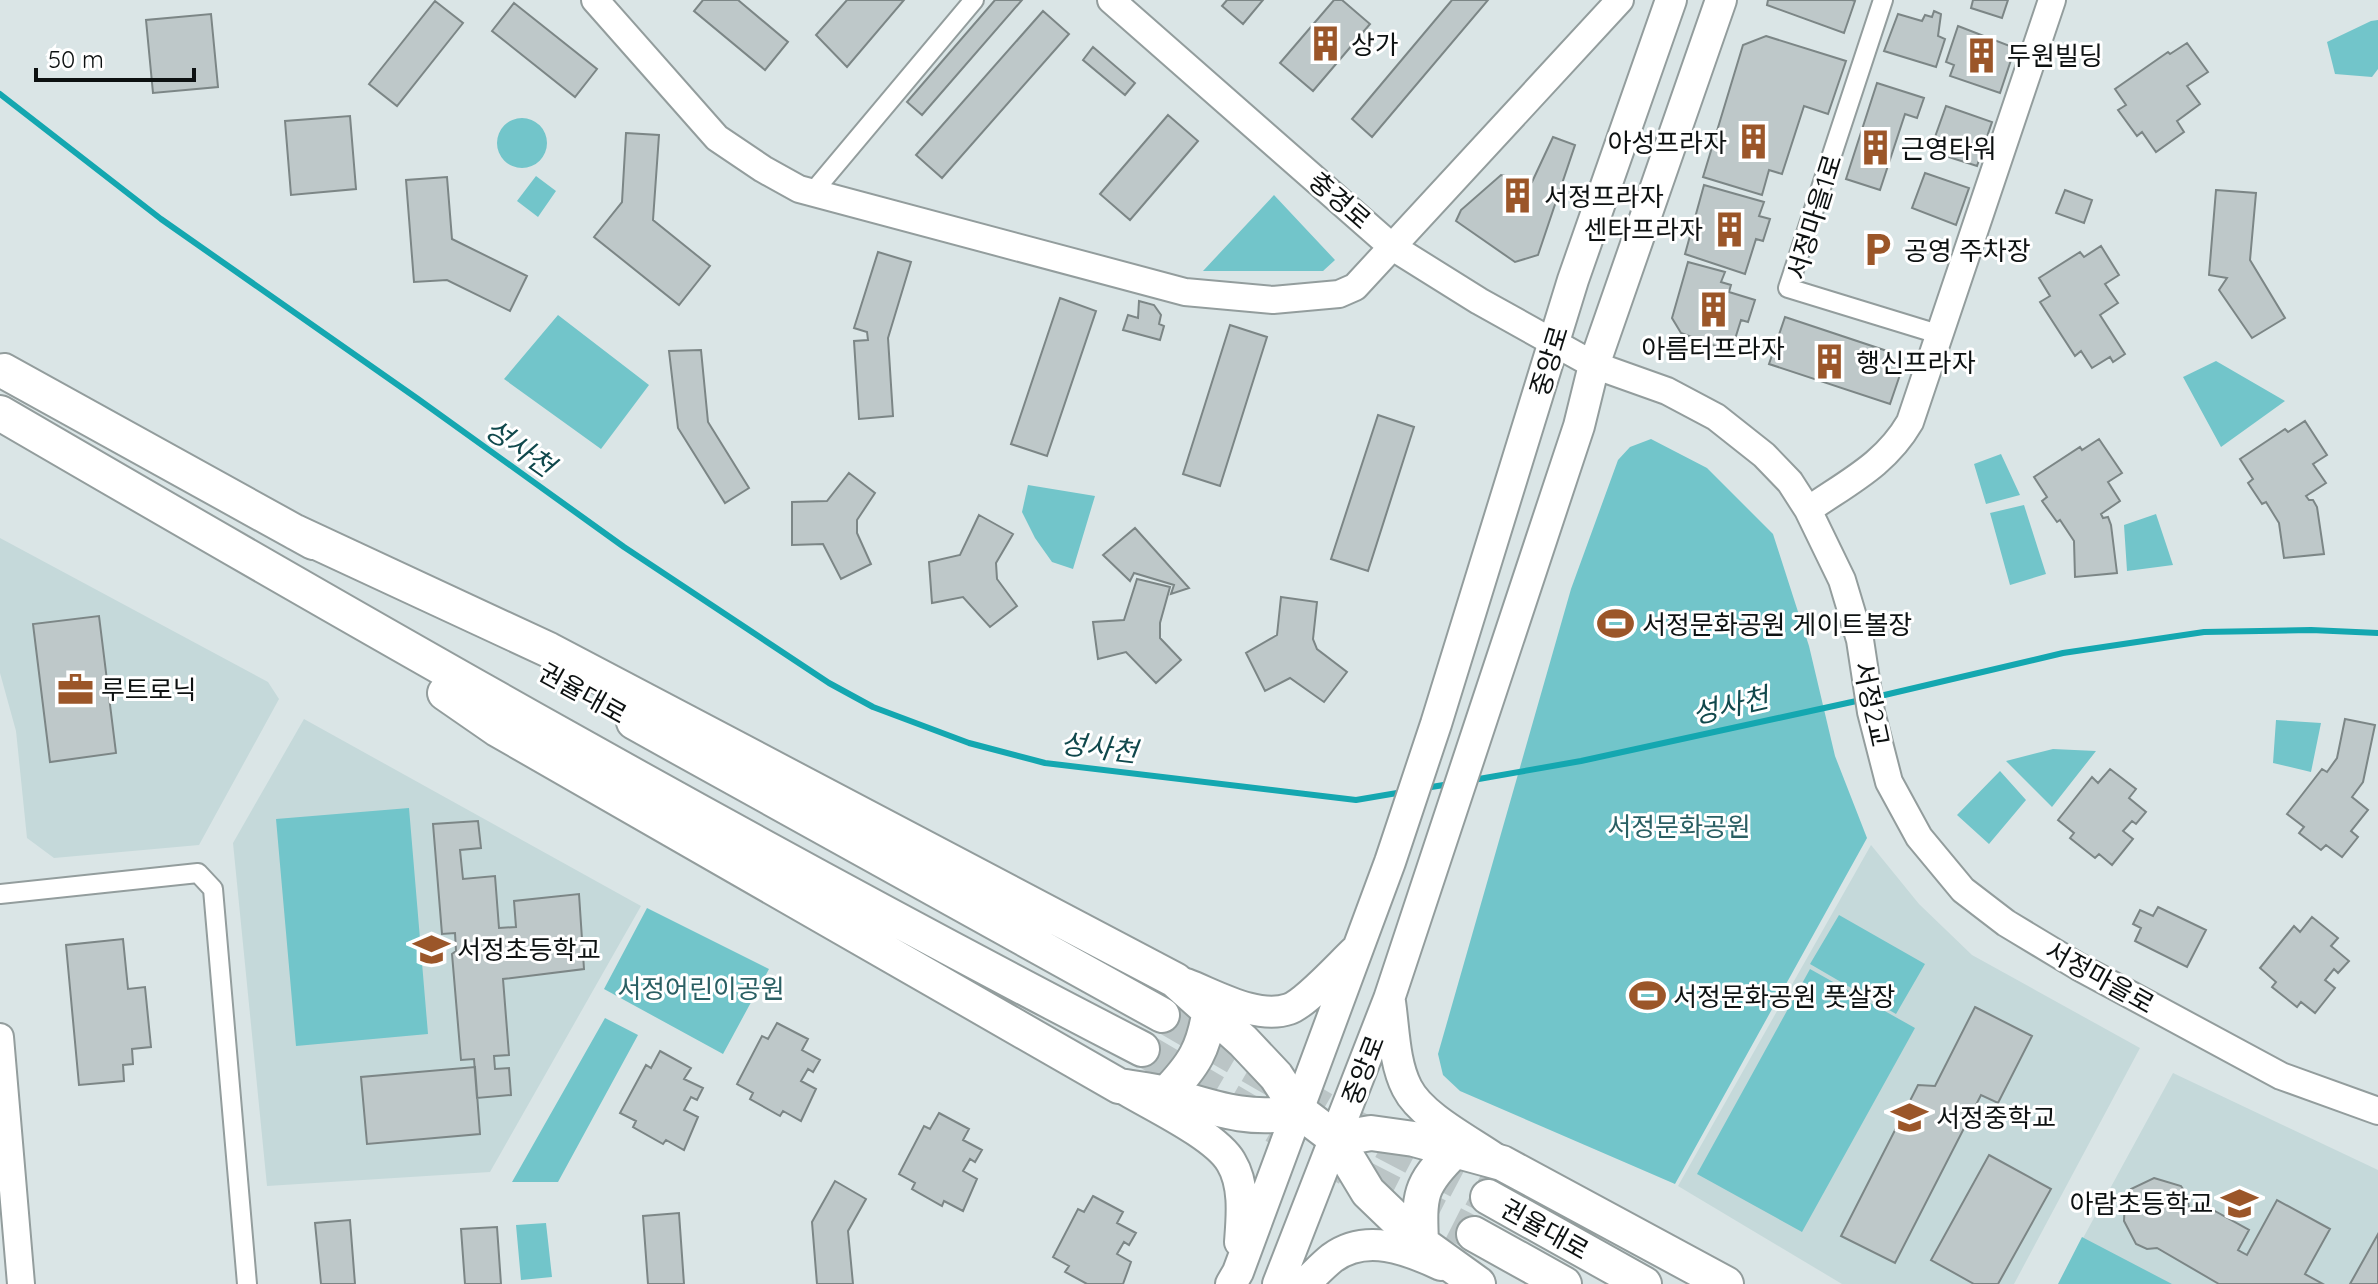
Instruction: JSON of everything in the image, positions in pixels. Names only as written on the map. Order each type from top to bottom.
[{"type":"highway","name":"권율대로","points":[[4,371],[1162,1015]]},
{"type":"highway","name":"권율대로","points":[[0,413],[264,567],[912,930],[1142,1049]]},
{"type":"highway","points":[[295,532],[549,650],[1175,980],[1210,1009],[1276,1076],[1299,1111],[1336,1139],[1368,1192],[1421,1243],[1472,1281]]},
{"type":"highway","points":[[264,567],[497,729],[1119,1086],[1166,1094],[1242,1114],[1279,1116],[1299,1111]]},
{"type":"highway","points":[[1166,1094],[1188,1071],[1203,1045],[1210,1009]]},
{"type":"highway","points":[[1336,1139],[1371,1133],[1414,1139],[1502,1163],[1726,1284]]},
{"type":"highway","points":[[1421,1243],[1422,1192],[1428,1180],[1454,1151]]},
{"type":"highway","name":"권율대로","points":[[1488,1197],[1644,1284]]},
{"type":"highway","name":"권율대로","points":[[1474,1234],[1564,1284]]},
{"type":"main road","points":[[595,0],[717,138],[763,169],[812,193],[1185,292],[1273,300],[1339,294],[1355,287],[1620,0]]},
{"type":"main road","name":"충경로","points":[[1111,0],[1391,246],[1479,301],[1594,365]]},
{"type":"main road","name":"중앙로","points":[[1234,1278],[1390,862],[1436,724],[1573,280],[1671,0]]},
{"type":"main road","name":"중앙로","points":[[1278,1284],[1389,999],[1579,426],[1594,365],[1721,0]]},
{"type":"main road","points":[[1594,365],[1667,391],[1716,417],[1764,455],[1790,482],[1808,510],[1880,461],[1897,444],[1910,422],[2052,0]]},
{"type":"main road","name":"서정2교","points":[[1808,510],[1842,580],[1860,640],[1871,712],[1886,767]]},
{"type":"main road","name":"서정마을로","points":[[1886,767],[1889,782],[1919,837],[1963,890],[2006,923],[2079,967],[2281,1076],[2378,1111]]},
{"type":"main road","points":[[1175,980],[1250,1008],[1279,1011],[1291,1008],[1360,947]]},
{"type":"main road","points":[[1389,999],[1406,1087],[1439,1120],[1502,1163]]},
{"type":"main road","points":[[0,1037],[21,1284]]},
{"type":"main road","points":[[1119,1086],[1214,1143],[1232,1163],[1242,1209],[1234,1278]]},
{"type":"main road","points":[[1304,1284],[1333,1257],[1350,1248],[1372,1244],[1391,1246],[1472,1281]]},
{"type":"street","points":[[812,193],[974,0]]},
{"type":"street","name":"서정마을1로","points":[[1883,0],[1788,288],[1938,334]]},
{"type":"street","points":[[0,894],[198,873],[213,889],[247,1284]]},
{"type":"shaded area","points":[[0,538],[268,682],[279,699],[199,845],[54,858],[27,838],[16,731],[0,673]]},
{"type":"shaded area","name":"서정초등학교","points":[[304,719],[641,906],[490,1172],[267,1186],[233,843]]},
{"type":"shaded area","name":"서정중학교","points":[[1871,845],[1919,904],[1972,955],[2140,1048],[2014,1284],[1842,1284],[1678,1186]]},
{"type":"shaded area","name":"아람초등학교","points":[[2173,1073],[2378,1170],[2378,1284],[2058,1284]]},
{"type":"green space","points":[[2378,20],[2378,69],[2372,77],[2335,74],[2327,42]]},
{"type":"green space","points":[[522,118],[540,125],[547,143],[540,161],[522,168],[504,161],[497,143],[504,125]]},
{"type":"green space","points":[[536,176],[556,191],[538,217],[517,201]]},
{"type":"green space","points":[[1274,195],[1335,260],[1323,271],[1203,271]]},
{"type":"green space","points":[[558,315],[649,385],[601,449],[504,379]]},
{"type":"green space","points":[[2216,361],[2285,401],[2221,447],[2183,377]]},
{"type":"green space","name":"서정문화공원","points":[[1651,439],[1707,468],[1773,534],[1809,646],[1835,756],[1867,838],[1675,1184],[1460,1091],[1443,1075],[1438,1054],[1571,589],[1618,460],[1630,447]]},
{"type":"green space","points":[[2001,454],[2020,495],[1986,504],[1974,464]]},
{"type":"green space","points":[[1028,485],[1095,496],[1073,569],[1052,562],[1035,538],[1022,512]]},
{"type":"green space","points":[[2024,505],[2046,574],[2010,585],[1990,513]]},
{"type":"green space","points":[[2156,514],[2173,565],[2127,571],[2124,525]]},
{"type":"green space","points":[[2276,720],[2321,723],[2311,772],[2273,763]]},
{"type":"green space","points":[[2053,749],[2096,751],[2052,807],[2006,761]]},
{"type":"green space","points":[[2000,771],[2026,800],[1989,844],[1957,815]]},
{"type":"green space","points":[[409,808],[428,1034],[296,1046],[276,819]]},
{"type":"green space","name":"서정어린이공원","points":[[647,908],[769,969],[723,1054],[604,989]]},
{"type":"green space","points":[[1839,915],[1925,964],[1896,1014],[1810,964]]},
{"type":"green space","points":[[1810,969],[1915,1028],[1802,1232],[1697,1174]]},
{"type":"green space","points":[[605,1018],[638,1035],[558,1182],[512,1182]]},
{"type":"green space","points":[[546,1223],[552,1277],[521,1280],[516,1225]]},
{"type":"green space","points":[[2082,1237],[2172,1284],[2058,1284]]},
{"type":"building","points":[[703,0],[738,0],[788,42],[765,70],[694,11]]},
{"type":"building","points":[[847,0],[904,0],[847,67],[816,35]]},
{"type":"building","points":[[995,0],[1022,0],[922,115],[907,102]]},
{"type":"building","points":[[1227,0],[1263,0],[1243,24],[1222,6]]},
{"type":"building","name":"상가","points":[[1334,0],[1342,0],[1370,24],[1313,91],[1280,63]]},
{"type":"building","points":[[1452,0],[1488,0],[1372,137],[1352,119]]},
{"type":"building","points":[[1768,0],[1855,1],[1844,33],[1767,5]]},
{"type":"building","points":[[1973,0],[2008,0],[2002,18],[1971,8]]},
{"type":"building","points":[[435,1],[463,23],[397,106],[369,84]]},
{"type":"building","points":[[514,3],[597,69],[575,97],[492,31]]},
{"type":"building","points":[[1043,11],[1069,34],[942,178],[916,155]]},
{"type":"building","points":[[1934,11],[1941,14],[1938,36],[1945,39],[1936,67],[1884,51],[1898,14],[1922,21],[1925,15],[1932,17]]},
{"type":"building","points":[[211,14],[218,87],[153,93],[146,20]]},
{"type":"building","name":"두원빌딩","points":[[1958,26],[2015,48],[2000,93],[1950,76],[1954,65],[1946,62]]},
{"type":"building","name":"아성프라자","points":[[1766,36],[1846,61],[1828,114],[1804,106],[1782,174],[1769,170],[1762,195],[1703,177],[1743,45]]},
{"type":"building","points":[[2187,43],[2208,72],[2187,86],[2200,104],[2177,121],[2184,132],[2156,152],[2142,132],[2137,136],[2118,110],[2126,105],[2115,89],[2168,52],[2170,54]]},
{"type":"building","points":[[1093,47],[1135,83],[1125,95],[1083,60]]},
{"type":"building","name":"근영타워","points":[[1877,83],[1924,98],[1917,118],[1905,114],[1880,190],[1846,179]]},
{"type":"building","points":[[1946,106],[1992,122],[1977,166],[1930,151]]},
{"type":"building","points":[[1168,115],[1198,141],[1130,220],[1100,194]]},
{"type":"building","points":[[350,116],[356,189],[291,195],[285,121]]},
{"type":"building","points":[[626,133],[659,135],[653,220],[710,266],[679,305],[594,237],[622,202]]},
{"type":"building","name":"서정프라자","points":[[1553,137],[1575,145],[1538,255],[1515,262],[1456,221],[1461,210],[1501,175],[1532,182]]},
{"type":"building","points":[[1925,173],[1969,188],[1956,225],[1912,208]]},
{"type":"building","points":[[447,177],[452,239],[527,276],[510,311],[447,280],[414,282],[406,180]]},
{"type":"building","name":"센타프라자","points":[[1704,185],[1764,202],[1759,216],[1770,219],[1763,241],[1756,239],[1745,274],[1685,254]]},
{"type":"building","points":[[2065,190],[2092,200],[2084,223],[2056,213]]},
{"type":"building","points":[[2216,190],[2256,193],[2250,260],[2285,318],[2252,338],[2219,290],[2227,278],[2209,275]]},
{"type":"building","points":[[2101,246],[2119,275],[2105,284],[2118,303],[2100,315],[2125,354],[2113,362],[2110,357],[2092,368],[2081,351],[2075,356],[2040,302],[2050,296],[2039,278],[2080,252],[2084,257]]},
{"type":"building","points":[[878,252],[911,262],[888,338],[893,416],[859,419],[854,341],[868,340],[867,332],[854,328]]},
{"type":"building","name":"아름터프라자","points":[[1688,262],[1725,272],[1721,282],[1731,285],[1729,292],[1755,300],[1748,322],[1741,320],[1731,352],[1681,333],[1672,318]]},
{"type":"building","points":[[1060,298],[1096,311],[1047,456],[1011,444]]},
{"type":"building","points":[[1139,301],[1154,305],[1161,315],[1159,324],[1164,326],[1160,340],[1123,330],[1128,315],[1138,318]]},
{"type":"building","name":"행신프라자","points":[[1785,317],[1887,351],[1884,360],[1903,366],[1890,404],[1769,364]]},
{"type":"building","points":[[1230,325],[1267,337],[1220,486],[1183,474]]},
{"type":"building","points":[[701,350],[708,422],[749,488],[725,503],[678,428],[669,351]]},
{"type":"building","points":[[1378,415],[1414,427],[1368,571],[1331,559]]},
{"type":"building","points":[[2305,421],[2327,455],[2313,464],[2326,483],[2306,496],[2317,507],[2324,554],[2284,558],[2279,523],[2266,502],[2262,504],[2248,483],[2253,479],[2240,459],[2285,429],[2288,432]]},
{"type":"building","points":[[2099,439],[2122,473],[2108,482],[2120,501],[2101,514],[2103,518],[2108,517],[2111,525],[2117,573],[2075,577],[2074,541],[2042,501],[2047,497],[2034,477],[2080,447],[2082,450]]},
{"type":"building","points":[[849,473],[875,493],[857,520],[857,533],[871,564],[841,579],[823,544],[792,545],[792,502],[827,501]]},
{"type":"building","points":[[979,515],[1013,534],[996,563],[997,579],[1017,606],[990,627],[963,597],[932,603],[929,562],[960,555]]},
{"type":"building","points":[[1135,528],[1189,588],[1171,594],[1174,585],[1134,573],[1130,581],[1103,555]]},
{"type":"building","points":[[1137,579],[1170,587],[1160,623],[1160,638],[1181,660],[1156,683],[1126,652],[1098,659],[1093,622],[1124,620]]},
{"type":"building","points":[[1281,597],[1317,602],[1313,639],[1317,649],[1347,672],[1324,702],[1290,678],[1265,691],[1246,653],[1277,635]]},
{"type":"building","name":"루트로닉","points":[[99,616],[116,753],[50,762],[33,624]]},
{"type":"building","points":[[2345,719],[2375,725],[2363,782],[2352,797],[2368,810],[2351,831],[2358,837],[2342,857],[2326,845],[2321,850],[2299,833],[2304,827],[2287,814],[2322,769],[2327,772],[2337,758]]},
{"type":"building","points":[[2110,769],[2136,789],[2129,798],[2146,812],[2136,824],[2132,821],[2123,831],[2133,839],[2112,865],[2099,854],[2095,858],[2070,838],[2074,833],[2058,820],[2092,777],[2098,783]]},
{"type":"building","points":[[478,821],[481,848],[460,850],[463,879],[495,876],[499,928],[516,927],[514,901],[579,894],[584,969],[503,979],[509,1055],[494,1056],[495,1069],[509,1068],[511,1095],[477,1098],[474,1059],[461,1060],[452,954],[456,951],[455,933],[442,934],[433,824]]},
{"type":"building","points":[[2158,907],[2206,930],[2187,967],[2135,941],[2141,928],[2133,924],[2140,910],[2153,916]]},
{"type":"building","points":[[2312,917],[2338,938],[2331,946],[2349,961],[2338,973],[2334,969],[2325,980],[2335,988],[2315,1013],[2301,1002],[2297,1007],[2272,987],[2276,982],[2260,968],[2294,926],[2300,932]]},
{"type":"building","points":[[123,939],[128,989],[145,987],[151,1047],[132,1049],[133,1064],[123,1065],[124,1081],[79,1085],[66,945]]},
{"type":"building","points":[[1975,1007],[2032,1036],[1998,1103],[1981,1095],[1895,1263],[1841,1236],[1918,1085],[1935,1086]]},
{"type":"building","points":[[777,1023],[808,1039],[802,1050],[820,1060],[813,1072],[808,1069],[801,1081],[816,1089],[801,1121],[783,1111],[780,1116],[750,1099],[753,1093],[737,1084],[762,1036],[768,1039]]},
{"type":"building","points":[[660,1051],[691,1068],[684,1079],[703,1088],[697,1100],[691,1097],[684,1110],[698,1117],[684,1150],[666,1140],[663,1144],[633,1127],[636,1121],[620,1113],[646,1065],[651,1068]]},
{"type":"building","points":[[475,1067],[480,1134],[367,1144],[361,1077]]},
{"type":"building","points":[[939,1113],[969,1129],[963,1140],[982,1150],[975,1162],[970,1159],[963,1171],[977,1179],[963,1211],[944,1201],[942,1206],[912,1189],[915,1183],[899,1174],[924,1126],[930,1129]]},
{"type":"building","points":[[1989,1155],[2051,1189],[1998,1284],[1974,1284],[1931,1260]]},
{"type":"building","points":[[2154,1178],[2181,1186],[2187,1195],[2189,1208],[2199,1213],[2204,1205],[2249,1230],[2238,1250],[2247,1255],[2277,1200],[2330,1229],[2305,1274],[2323,1284],[2219,1284],[2157,1248],[2147,1249],[2136,1244],[2124,1221],[2125,1199],[2131,1189]]},
{"type":"building","points":[[835,1181],[866,1199],[848,1231],[853,1284],[817,1284],[812,1222]]},
{"type":"building","points":[[1093,1196],[1123,1212],[1117,1223],[1136,1233],[1129,1245],[1124,1242],[1117,1254],[1131,1262],[1123,1284],[1087,1284],[1065,1272],[1069,1266],[1053,1257],[1078,1209],[1084,1212]]},
{"type":"building","points":[[679,1213],[684,1284],[648,1284],[643,1216]]},
{"type":"building","points":[[350,1220],[355,1284],[321,1284],[315,1223]]},
{"type":"building","points":[[497,1227],[501,1284],[465,1284],[461,1229]]},
{"type":"building","points":[[2378,1234],[2378,1284],[2350,1284]]},
{"type":"waterway","name":"성사천","points":[[0,94],[161,219],[624,547],[829,683],[873,707],[969,743],[1045,763],[1356,800],[1403,792]]},
{"type":"waterway","name":"성사천","points":[[1876,697],[2063,653],[2204,632],[2311,630],[2378,633]]},
{"type":"waterway","name":"성사천","points":[[1473,780],[1581,761],[1861,700]]},
{"type":"waterway","name":"성사천","points":[[1425,788],[1450,784]]},
{"type":"tunnel","points":[[1162,1015],[1355,1127],[1488,1197]]},
{"type":"tunnel","points":[[1142,1049],[1356,1174],[1474,1234]]},
{"type":"place","name":"상가","points":[[1325,44]]},
{"type":"place","name":"두원빌딩","points":[[1981,55]]},
{"type":"place","name":"아성프라자","points":[[1753,142]]},
{"type":"place","name":"근영타워","points":[[1875,148]]},
{"type":"place","name":"서정프라자","points":[[1518,196]]},
{"type":"place","name":"센타프라자","points":[[1729,229]]},
{"type":"place","name":"공영 주차장","points":[[1878,250]]},
{"type":"place","name":"아름터프라자","points":[[1713,309]]},
{"type":"place","name":"행신프라자","points":[[1830,362]]},
{"type":"place","name":"서정문화공원 게이트볼장","points":[[1616,624]]},
{"type":"place","name":"루트로닉","points":[[75,689]]},
{"type":"place","name":"서정초등학교","points":[[431,949]]},
{"type":"place","name":"서정문화공원 풋살장","points":[[1647,996]]},
{"type":"place","name":"서정중학교","points":[[1910,1117]]},
{"type":"place","name":"아람초등학교","points":[[2239,1203]]}]
